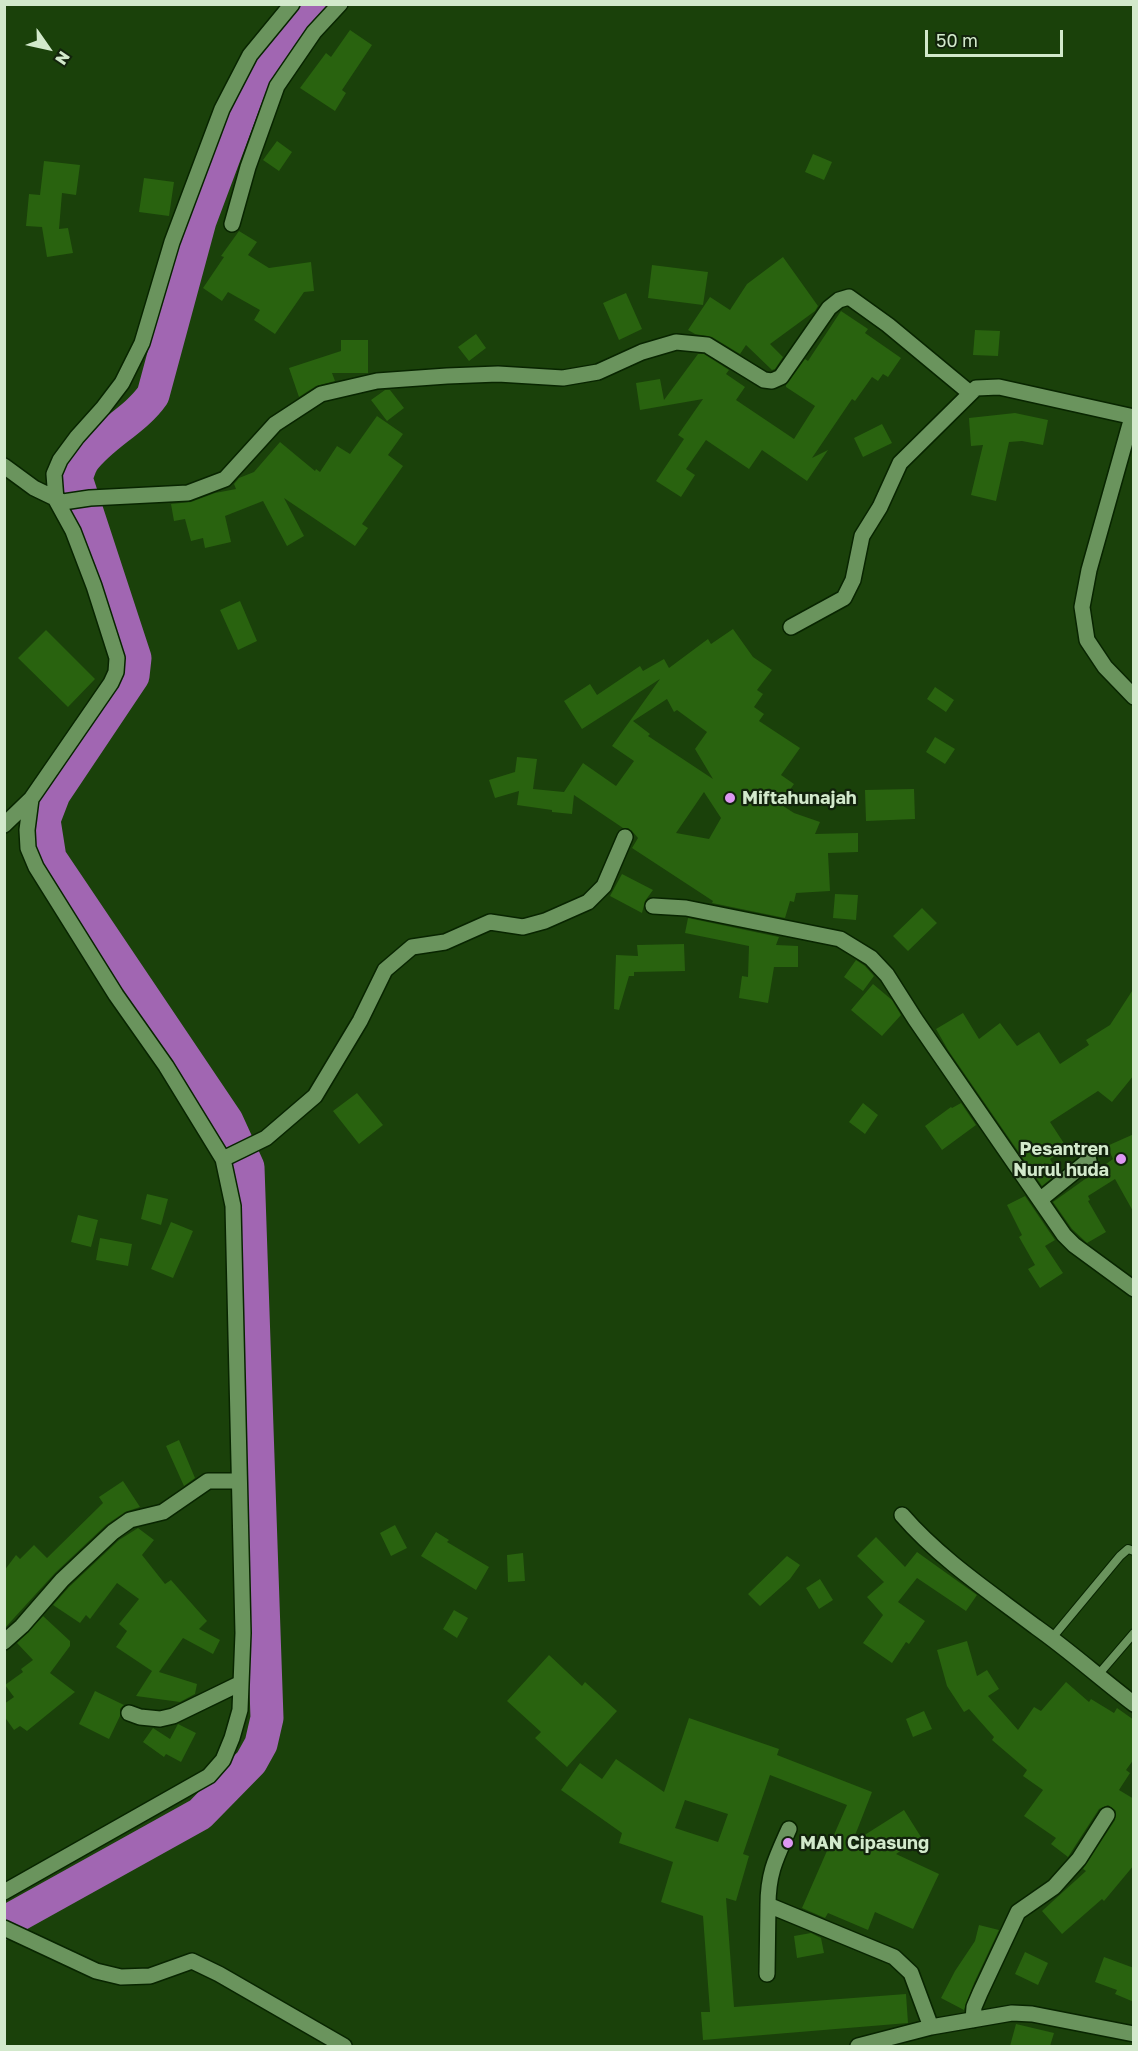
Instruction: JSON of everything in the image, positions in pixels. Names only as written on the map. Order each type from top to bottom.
[{"type":"street","points":[[4,825],[31,799],[111,683],[116,672],[117,658],[54,474],[60,460],[122,383],[142,343],[172,242],[222,109],[250,55],[292,4]]},
{"type":"street","points":[[232,224],[248,167],[277,86],[314,32],[340,4]]},
{"type":"street","points":[[4,466],[34,488],[62,501],[188,493],[225,478],[275,424],[321,394],[377,381],[498,374],[563,378],[598,372],[642,352],[676,342],[707,345],[764,380],[772,381],[781,377],[829,308],[839,300],[849,297],[888,324],[970,393]]},
{"type":"street","points":[[791,627],[844,598],[853,580],[862,536],[880,507],[900,463],[976,388],[999,387],[1133,417],[1089,570],[1082,607],[1091,647],[1105,668],[1134,697]]},
{"type":"street","points":[[4,1892],[209,1776],[223,1760],[240,1710],[243,1633],[233,1206],[226,1157],[116,995],[36,867],[28,848],[27,830],[31,799]]},
{"type":"street","points":[[226,1157],[266,1138],[315,1096],[360,1021],[385,970],[412,947],[445,942],[490,922],[523,927],[545,921],[588,902],[604,886],[625,837]]},
{"type":"street","points":[[653,906],[686,908],[840,939],[871,958],[887,975],[1074,1245],[1134,1290]]},
{"type":"street","points":[[1041,1199],[1089,1160]]},
{"type":"street","points":[[4,1642],[34,1613],[62,1580],[112,1532],[130,1520],[163,1512],[208,1481],[239,1481]]},
{"type":"street","points":[[903,1515],[914,1529],[951,1563],[1052,1638],[1134,1704]]},
{"type":"street","points":[[129,1713],[140,1717],[160,1719],[173,1716],[241,1683]]},
{"type":"street","points":[[973,2020],[974,2007],[1018,1912],[1054,1887],[1089,1845],[1107,1815]]},
{"type":"street","points":[[766,1974],[768,1882],[789,1829]]},
{"type":"street","points":[[768,1905],[894,1957],[911,1973],[931,2027]]},
{"type":"street","points":[[9,1930],[96,1971],[121,1977],[150,1976],[192,1961],[212,1970],[344,2046]]},
{"type":"street","points":[[858,2046],[931,2027],[1012,2013],[1032,2014],[1134,2034]]},
{"type":"lane","points":[[1052,1638],[1120,1556],[1128,1549],[1134,1551]]},
{"type":"lane","points":[[1098,1675],[1134,1633]]},
{"type":"building","points":[[350,30],[372,45],[342,90],[346,93],[335,111],[300,88],[326,53],[331,57]]},
{"type":"building","points":[[277,141],[292,152],[279,171],[263,160]]},
{"type":"building","points":[[813,154],[832,162],[824,180],[805,172]]},
{"type":"building","points":[[44,161],[80,165],[76,195],[62,193],[59,229],[68,228],[73,253],[47,257],[42,227],[26,226],[29,194],[40,195]]},
{"type":"building","points":[[144,178],[174,182],[169,216],[139,212]]},
{"type":"building","points":[[239,231],[257,242],[248,255],[269,268],[311,262],[314,291],[304,292],[275,334],[254,320],[260,310],[228,292],[222,301],[203,288],[224,257],[221,256]]},
{"type":"building","points":[[783,257],[818,306],[815,311],[770,344],[783,357],[775,369],[772,370],[746,345],[740,354],[712,337],[695,334],[688,330],[710,297],[730,310],[747,284]]},
{"type":"building","points":[[652,265],[708,272],[703,305],[648,298]]},
{"type":"building","points":[[626,293],[642,329],[619,340],[603,303]]},
{"type":"building","points":[[841,311],[868,329],[865,333],[901,358],[888,377],[883,374],[878,381],[872,377],[855,401],[852,399],[812,458],[828,450],[807,481],[762,450],[749,469],[706,440],[686,469],[695,475],[681,497],[656,481],[684,439],[678,435],[703,399],[640,410],[636,383],[660,379],[664,400],[698,354],[704,354],[729,370],[726,374],[745,387],[736,400],[794,439],[815,406],[786,385],[805,359],[808,361]]},
{"type":"building","points":[[975,330],[1000,331],[998,356],[973,355]]},
{"type":"building","points":[[476,334],[486,348],[469,361],[458,347]]},
{"type":"building","points":[[341,340],[368,340],[368,373],[332,373],[335,381],[316,386],[299,397],[289,368],[341,351]]},
{"type":"building","points":[[385,390],[390,390],[404,408],[387,421],[371,400]]},
{"type":"building","points":[[1015,413],[1048,420],[1043,445],[1022,441],[1009,442],[996,501],[971,495],[983,445],[971,446],[969,418]]},
{"type":"building","points":[[377,416],[403,434],[388,455],[403,466],[362,524],[368,528],[355,546],[284,498],[304,536],[287,546],[263,501],[225,516],[231,542],[205,548],[203,538],[191,541],[185,519],[174,521],[171,504],[191,502],[215,493],[236,489],[234,484],[239,478],[254,472],[280,442],[315,471],[316,469],[320,472],[337,446],[350,454]]},
{"type":"building","points":[[882,424],[892,443],[863,457],[854,438]]},
{"type":"building","points":[[240,601],[257,641],[238,650],[220,610]]},
{"type":"building","points":[[733,629],[753,657],[772,670],[757,690],[763,694],[754,707],[764,714],[759,721],[800,748],[781,775],[794,784],[780,804],[794,813],[820,822],[815,834],[858,833],[858,852],[828,853],[830,891],[796,893],[794,902],[790,901],[785,918],[712,903],[713,901],[632,848],[638,838],[632,831],[623,828],[574,795],[572,814],[552,812],[552,810],[517,805],[519,791],[495,798],[489,780],[515,772],[517,757],[537,759],[533,789],[564,792],[583,763],[616,786],[634,761],[612,746],[660,679],[582,729],[564,701],[590,684],[597,695],[640,666],[643,671],[664,659],[669,668],[708,639],[711,644]],"holes":[[[667,699],[674,712],[677,710],[707,732],[695,749],[713,779],[648,736],[650,734],[633,721]],[[704,792],[721,818],[709,839],[676,833]]]},
{"type":"building","points":[[46,630],[95,679],[68,707],[18,658]]},
{"type":"building","points":[[935,687],[954,700],[946,712],[927,699]]},
{"type":"building","points":[[935,737],[955,749],[945,764],[926,752]]},
{"type":"building","points":[[914,789],[915,819],[866,821],[865,790]]},
{"type":"building","points":[[622,874],[653,890],[645,901],[642,913],[610,896]]},
{"type":"building","points":[[835,894],[858,895],[856,920],[833,918]]},
{"type":"building","points":[[922,908],[937,923],[908,951],[893,936]]},
{"type":"building","points":[[688,918],[779,937],[776,945],[798,946],[798,967],[774,967],[768,1003],[739,998],[742,976],[748,977],[749,946],[685,933]]},
{"type":"building","points":[[684,944],[685,971],[634,972],[634,976],[629,976],[619,1010],[614,1009],[616,955],[638,956],[637,945]]},
{"type":"building","points":[[856,960],[874,976],[863,991],[844,977]]},
{"type":"building","points":[[873,984],[892,1000],[901,1015],[882,1036],[851,1010]]},
{"type":"building","points":[[1134,988],[1134,1075],[1112,1102],[1098,1091],[1050,1122],[1067,1148],[1050,1159],[1058,1173],[1042,1186],[948,1050],[936,1029],[963,1013],[979,1039],[1000,1023],[1017,1046],[1039,1032],[1060,1064],[1089,1045],[1086,1040],[1110,1025]]},
{"type":"building","points":[[357,1093],[383,1125],[359,1144],[333,1111]]},
{"type":"building","points":[[863,1103],[878,1115],[865,1134],[849,1122]]},
{"type":"building","points":[[961,1103],[976,1125],[942,1150],[925,1126],[951,1107]]},
{"type":"building","points":[[1134,1134],[1134,1213],[1115,1179],[1088,1196],[1090,1200],[1088,1201],[1106,1232],[1087,1243],[1072,1229],[1053,1202],[1113,1159],[1107,1146]]},
{"type":"building","points":[[147,1194],[168,1199],[161,1225],[141,1219]]},
{"type":"building","points":[[1025,1196],[1055,1240],[1045,1246],[1063,1273],[1040,1288],[1028,1269],[1035,1265],[1019,1237],[1022,1235],[1007,1205]]},
{"type":"building","points":[[78,1215],[98,1220],[91,1247],[71,1242]]},
{"type":"building","points":[[171,1222],[193,1231],[173,1278],[151,1269]]},
{"type":"building","points":[[100,1238],[132,1244],[128,1266],[96,1260]]},
{"type":"building","points":[[179,1440],[195,1478],[184,1486],[166,1446]]},
{"type":"building","points":[[123,1481],[140,1507],[125,1512],[106,1525],[55,1573],[4,1629],[4,1571],[16,1555],[20,1559],[34,1545],[47,1558],[103,1503],[99,1497]]},
{"type":"building","points":[[395,1525],[407,1548],[391,1556],[380,1533]]},
{"type":"building","points":[[138,1528],[154,1540],[142,1555],[165,1584],[171,1580],[207,1621],[199,1629],[220,1640],[213,1654],[183,1638],[159,1672],[197,1684],[195,1694],[180,1702],[136,1696],[152,1671],[116,1647],[127,1631],[119,1624],[139,1599],[117,1583],[90,1619],[86,1615],[80,1623],[53,1605],[119,1540]]},
{"type":"building","points":[[436,1532],[449,1540],[447,1542],[489,1567],[476,1590],[421,1556]]},
{"type":"building","points":[[876,1537],[905,1567],[917,1552],[977,1595],[966,1611],[917,1578],[898,1602],[925,1621],[909,1644],[906,1642],[892,1663],[863,1643],[883,1615],[867,1597],[884,1582],[857,1556]]},
{"type":"building","points":[[523,1553],[525,1581],[508,1582],[507,1555]]},
{"type":"building","points":[[787,1556],[800,1565],[790,1579],[760,1606],[748,1594]]},
{"type":"building","points":[[820,1579],[833,1600],[819,1609],[806,1588]]},
{"type":"building","points":[[454,1610],[468,1618],[457,1638],[443,1629]]},
{"type":"building","points":[[43,1616],[70,1641],[70,1646],[50,1673],[75,1692],[27,1731],[20,1726],[14,1730],[4,1716],[4,1704],[14,1697],[5,1685],[23,1672],[21,1669],[33,1660],[17,1643]]},
{"type":"building","points":[[967,1641],[977,1676],[987,1670],[999,1689],[988,1696],[1018,1730],[1034,1707],[1041,1711],[1066,1682],[1089,1702],[1091,1699],[1114,1713],[1117,1708],[1134,1720],[1134,1759],[1126,1770],[1130,1773],[1119,1790],[1134,1799],[1134,1865],[1104,1901],[1102,1899],[1062,1934],[1042,1911],[1086,1871],[1083,1869],[1115,1820],[1116,1811],[1108,1805],[1099,1809],[1068,1857],[1051,1844],[1056,1838],[1024,1816],[1043,1790],[1023,1776],[1027,1770],[992,1740],[994,1737],[969,1709],[964,1712],[947,1686],[937,1650]]},
{"type":"building","points":[[549,1655],[582,1686],[585,1682],[617,1711],[567,1767],[535,1738],[541,1732],[507,1701]]},
{"type":"building","points":[[95,1691],[124,1705],[120,1709],[120,1716],[109,1739],[79,1724]]},
{"type":"building","points":[[924,1711],[932,1729],[913,1737],[906,1719]]},
{"type":"building","points":[[689,1718],[779,1749],[777,1755],[872,1792],[852,1843],[904,1810],[921,1837],[896,1854],[939,1874],[913,1929],[875,1912],[868,1930],[828,1913],[825,1918],[802,1908],[847,1805],[770,1775],[743,1854],[749,1856],[736,1901],[726,1898],[734,2007],[906,1994],[908,2023],[703,2040],[701,2012],[710,2012],[703,1916],[661,1902],[673,1862],[619,1843],[622,1833],[561,1790],[580,1763],[602,1779],[616,1759],[664,1792]],"holes":[[[685,1800],[728,1814],[718,1842],[675,1828]]]},
{"type":"building","points":[[178,1724],[196,1733],[181,1762],[166,1754],[164,1757],[143,1742],[153,1728],[170,1739]]},
{"type":"building","points":[[979,1925],[999,1930],[964,2010],[941,1998],[955,1971],[975,1941]]},
{"type":"building","points":[[811,1933],[821,1938],[824,1953],[797,1958],[794,1936]]},
{"type":"building","points":[[1025,1952],[1048,1963],[1038,1985],[1015,1974]]},
{"type":"building","points":[[1104,1957],[1134,1968],[1134,2002],[1115,1994],[1117,1990],[1095,1982]]},
{"type":"building","points":[[1016,2024],[1054,2033],[1050,2046],[1010,2046]]},
{"type":"waterway","points":[[4,1923],[200,1814],[251,1762],[261,1744],[267,1718],[248,1167],[227,1121],[50,858],[44,820],[54,794],[133,676],[135,658],[76,478],[83,461],[99,443],[137,413],[153,395],[200,221],[249,90],[268,58],[318,4]]},
{"type":"place","name":"Miftahunajah","points":[[730,798]]},
{"type":"place","name":"Pesantren Nurul huda","points":[[1121,1159]]},
{"type":"place","name":"MAN Cipasung","points":[[788,1843]]}]
